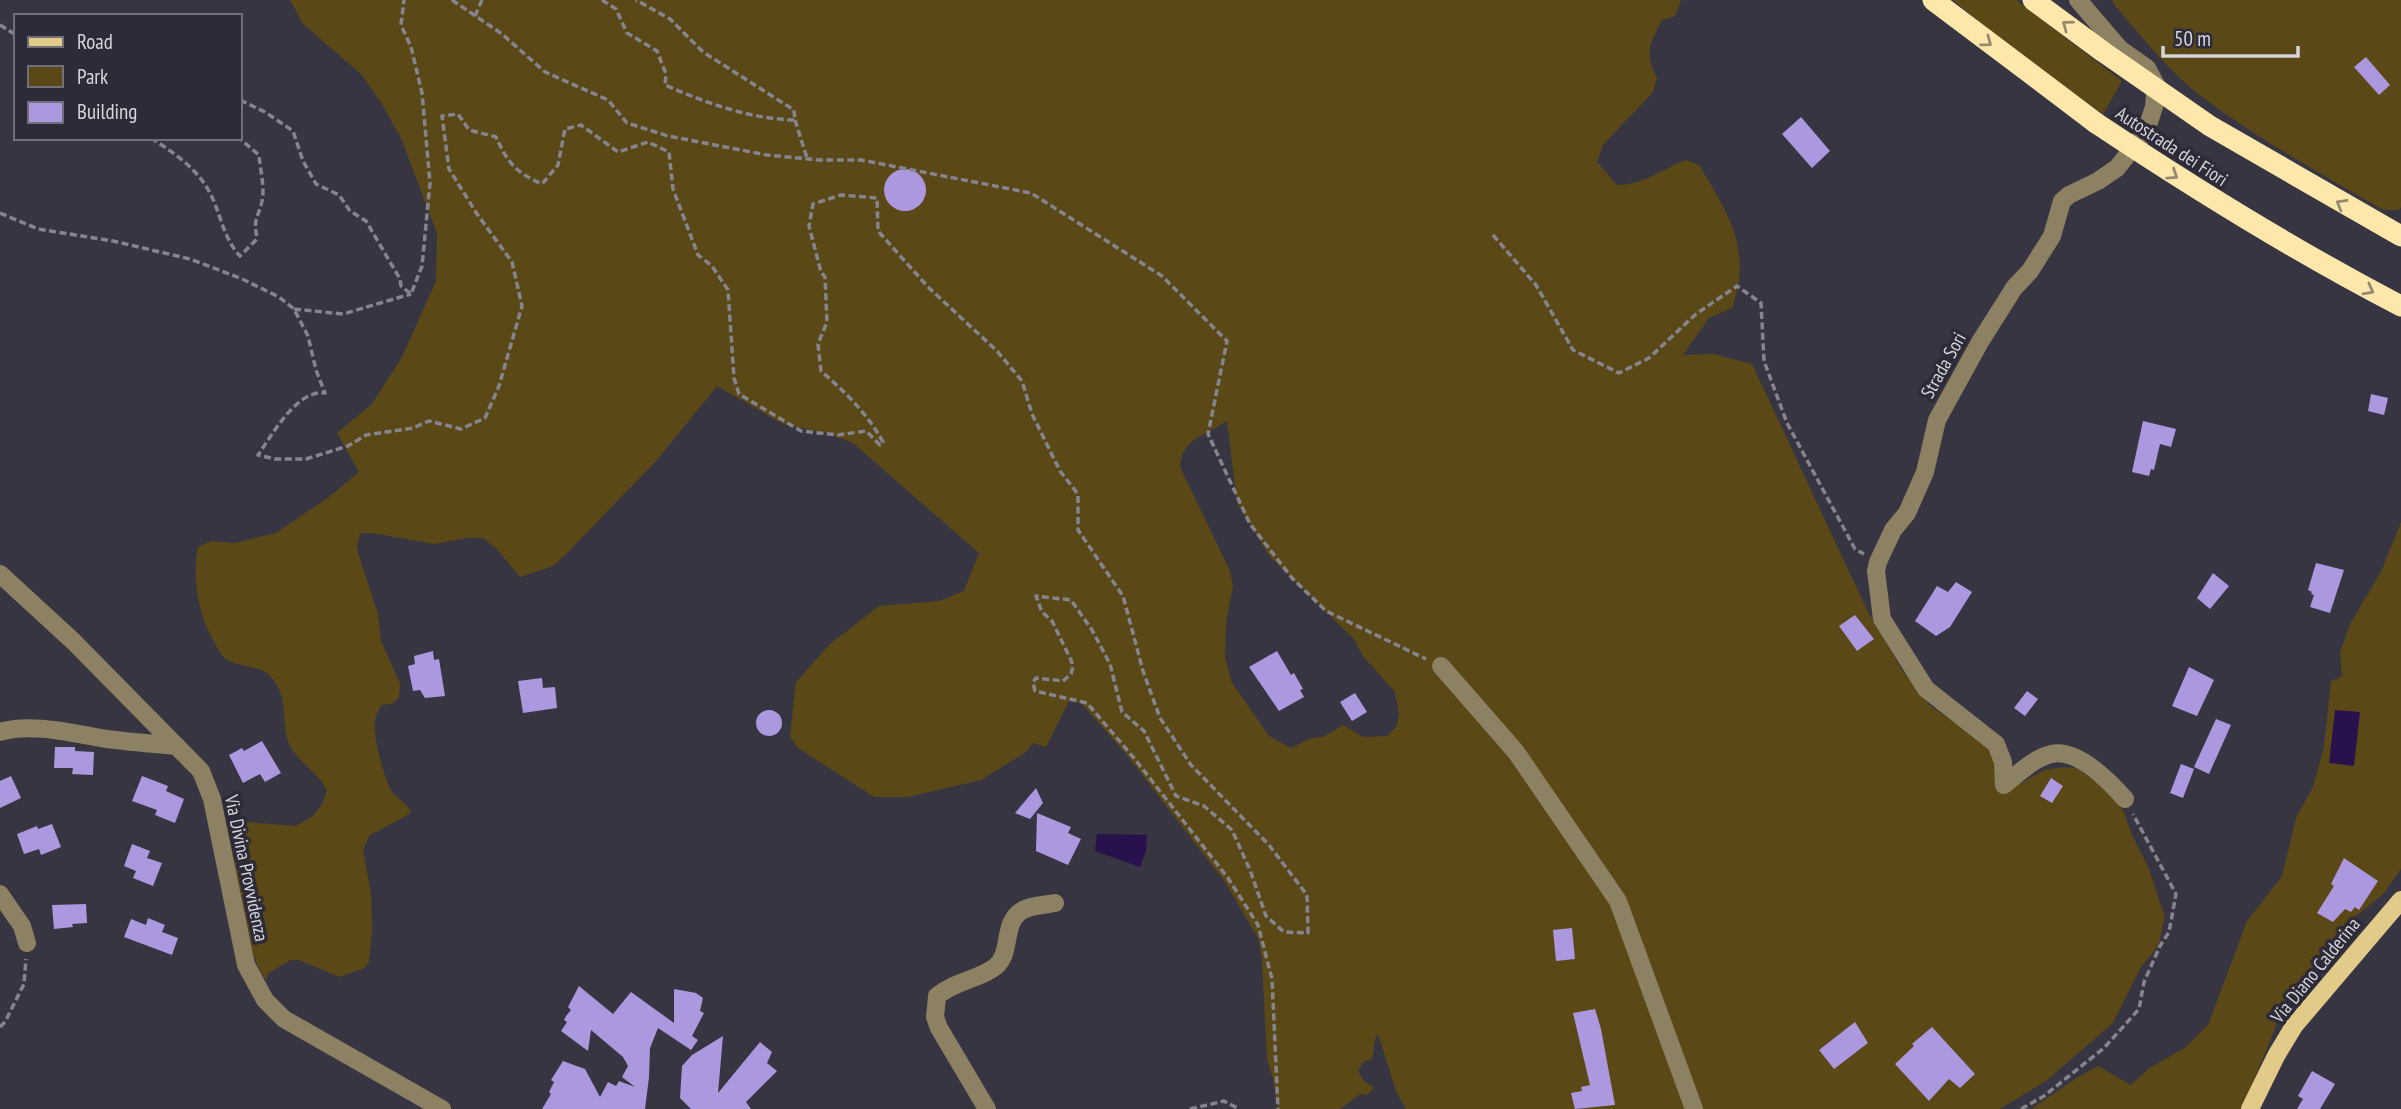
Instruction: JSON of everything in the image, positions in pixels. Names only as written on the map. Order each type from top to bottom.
[{"type":"highway","name":"Autostrada dei Fiori","points":[[1933,0],[2096,123],[2201,192],[2323,265],[2401,306]]},
{"type":"highway","name":"Autostrada dei Fiori","points":[[2033,0],[2210,126],[2401,236]]},
{"type":"main road","name":"Via Diano Calderina","points":[[2250,1109],[2294,1026],[2401,900]]},
{"type":"street","name":"Strada Sori","points":[[2082,2],[2120,49],[2147,68],[2156,85],[2154,107],[2148,125],[2117,167],[2062,201],[2052,236],[2030,271],[2007,298],[1937,420],[1925,472],[1907,513],[1893,530],[1876,571],[1882,619],[1926,689],[1996,744],[2003,762],[2004,785],[2038,760],[2052,754],[2065,755],[2086,763],[2106,777],[2126,799]]},
{"type":"street","name":"Via Divina Provvidenza","points":[[0,574],[74,642],[201,771],[209,788],[246,965],[265,1000],[284,1018],[442,1109]]},
{"type":"street","points":[[1441,667],[1516,752],[1618,901],[1694,1109]]},
{"type":"street","points":[[0,733],[9,730],[60,730],[177,746]]},
{"type":"street","points":[[0,894],[22,926],[27,943]]},
{"type":"street","points":[[987,1109],[934,1017],[937,996],[947,988],[995,967],[1002,958],[1012,920],[1020,911],[1055,903]]},
{"type":"path","points":[[404,0],[401,25],[411,47],[422,93],[430,183],[422,266],[411,294]]},
{"type":"path","points":[[452,0],[502,34],[545,72],[608,100],[627,123],[668,136],[767,155],[861,160],[1031,193],[1162,276],[1227,341],[1208,434],[1250,524],[1292,578],[1326,611],[1441,667]]},
{"type":"path","points":[[475,16],[482,0]]},
{"type":"path","points":[[602,0],[616,9],[627,33],[657,51],[666,74],[665,85],[697,99],[751,115],[795,120]]},
{"type":"path","points":[[636,0],[670,19],[703,52],[794,110],[808,159]]},
{"type":"path","points":[[242,101],[265,112],[293,131],[303,162],[316,184],[340,195],[350,211],[366,221],[400,279],[401,286],[411,294]]},
{"type":"path","points":[[0,213],[38,229],[113,241],[190,259],[240,278],[294,309],[308,337],[325,393],[319,392],[292,407],[258,455],[306,458],[348,446],[366,435],[413,428],[429,421],[461,429],[485,418],[499,386],[523,306],[512,262],[449,169],[442,116],[458,114],[469,130],[496,137],[507,161],[524,176],[542,184],[558,165],[565,129],[581,125],[618,152],[648,142],[669,152],[673,189],[698,255],[712,266],[728,290],[734,378],[739,394],[801,431],[838,435],[866,431],[880,444],[883,442],[874,426],[853,400],[821,371],[818,344],[827,322],[825,277],[821,272],[808,226],[813,204],[841,195],[877,198],[878,231],[928,286],[997,351],[1023,381],[1032,414],[1060,471],[1078,494],[1078,530],[1123,596],[1143,671],[1160,718],[1191,765],[1269,845],[1307,895],[1308,933],[1284,932],[1266,916],[1251,870],[1232,830],[1204,806],[1176,796],[1144,731],[1122,712],[1110,664],[1090,626],[1071,600],[1036,596],[1042,612],[1052,621],[1073,666],[1071,674],[1063,681],[1036,678],[1033,682],[1035,691],[1087,703],[1228,878],[1258,925],[1272,979],[1278,1109]]},
{"type":"path","points":[[153,140],[195,170],[211,194],[231,247],[240,256],[257,239],[254,221],[262,200],[259,155],[241,140]]},
{"type":"path","points":[[1493,235],[1536,285],[1573,351],[1619,373],[1649,358],[1696,314],[1737,286],[1761,303],[1764,361],[1787,423],[1855,549],[1878,562]]},
{"type":"path","points":[[294,309],[343,314],[411,294]]},
{"type":"path","points":[[2021,1109],[2044,1096],[2105,1048],[2139,1009],[2144,982],[2169,932],[2176,894],[2126,799]]},
{"type":"path","points":[[0,1027],[24,984],[27,943]]},
{"type":"path","points":[[1190,1109],[1224,1101],[1239,1109]]},
{"type":"green space","points":[[290,0],[1681,0],[1675,16],[1662,20],[1650,48],[1651,62],[1657,78],[1653,92],[1603,145],[1597,162],[1617,185],[1643,180],[1685,160],[1699,165],[1728,216],[1740,268],[1732,308],[1709,318],[1683,355],[1713,354],[1752,364],[1868,612],[1902,670],[1929,705],[1978,739],[2020,784],[2044,770],[2064,767],[2076,768],[2107,789],[2124,812],[2149,869],[2165,917],[2158,946],[2141,967],[2113,1023],[2046,1081],[2000,1109],[1406,1109],[1396,1091],[1378,1034],[1372,1059],[1363,1062],[1358,1071],[1363,1080],[1374,1088],[1367,1095],[1360,1094],[1340,1109],[1278,1109],[1267,1059],[1262,960],[1258,938],[1225,882],[1126,754],[1081,703],[1069,701],[1046,747],[1033,743],[1026,752],[981,780],[907,797],[874,797],[798,748],[790,737],[796,682],[830,644],[879,606],[939,601],[964,591],[979,553],[853,443],[829,434],[783,424],[717,386],[657,460],[553,566],[520,577],[496,548],[483,538],[434,544],[360,533],[358,553],[378,614],[381,641],[400,683],[399,698],[392,704],[381,705],[376,715],[377,746],[392,792],[411,813],[369,836],[363,850],[371,894],[372,929],[369,962],[365,968],[339,977],[299,960],[291,960],[268,973],[267,980],[260,971],[248,933],[229,826],[245,822],[296,826],[313,816],[327,791],[290,746],[281,696],[273,679],[256,668],[236,664],[225,658],[210,634],[196,585],[198,547],[211,541],[235,543],[276,533],[329,497],[359,472],[337,433],[371,405],[402,357],[436,281],[437,233],[401,138],[361,74],[303,24]],"holes":[[[1227,421],[1237,503],[1270,557],[1354,639],[1363,656],[1395,692],[1399,714],[1396,727],[1387,736],[1363,737],[1343,725],[1323,737],[1311,738],[1291,748],[1269,736],[1232,683],[1225,658],[1226,622],[1233,587],[1230,571],[1180,467],[1181,458],[1190,444]]]},
{"type":"green space","points":[[1953,0],[2016,0],[2122,81],[2103,114],[2011,48]]},
{"type":"green space","points":[[2401,0],[2399,210],[2383,210],[2267,141],[2201,96],[2154,51],[2112,2]]},
{"type":"green space","points":[[2401,522],[2401,869],[2383,894],[2349,922],[2299,985],[2281,1014],[2242,1109],[2031,1109],[2098,1066],[2131,1085],[2148,1069],[2186,1047],[2208,1025],[2247,921],[2282,876],[2296,818],[2313,787],[2324,747],[2331,681],[2342,677],[2340,652],[2350,624],[2381,572]]},
{"type":"shaded area","points":[[2335,710],[2360,712],[2354,766],[2329,763]]},
{"type":"shaded area","points":[[1097,834],[1147,835],[1146,851],[1140,867],[1095,851]]},
{"type":"building","points":[[2366,57],[2390,85],[2379,95],[2354,67]]},
{"type":"building","points":[[1801,117],[1830,151],[1812,168],[1782,134]]},
{"type":"building","points":[[905,169],[920,175],[926,190],[920,205],[905,211],[890,205],[884,190],[890,175]]},
{"type":"building","points":[[2371,394],[2388,398],[2384,415],[2368,411]]},
{"type":"building","points":[[2143,421],[2176,429],[2171,447],[2160,444],[2154,470],[2151,469],[2149,476],[2132,472]]},
{"type":"building","points":[[2316,563],[2344,570],[2330,613],[2310,607],[2314,595],[2308,590]]},
{"type":"building","points":[[2213,573],[2229,586],[2210,609],[2197,598]]},
{"type":"building","points":[[1956,582],[1972,592],[1950,627],[1936,636],[1915,621],[1937,586],[1948,592]]},
{"type":"building","points":[[1855,615],[1874,639],[1857,651],[1839,626]]},
{"type":"building","points":[[433,651],[434,660],[439,659],[445,696],[425,698],[420,690],[413,691],[408,666],[415,664],[414,656]]},
{"type":"building","points":[[1277,651],[1291,675],[1294,673],[1303,689],[1300,690],[1304,697],[1279,711],[1249,667]]},
{"type":"building","points":[[2189,667],[2214,680],[2197,716],[2172,706]]},
{"type":"building","points":[[542,678],[543,688],[555,687],[557,708],[523,713],[518,681]]},
{"type":"building","points":[[2027,691],[2038,699],[2025,716],[2014,708]]},
{"type":"building","points":[[1355,693],[1367,712],[1352,721],[1340,702]]},
{"type":"building","points":[[769,710],[778,714],[782,723],[778,732],[769,736],[760,732],[756,723],[760,714]]},
{"type":"building","points":[[2216,719],[2231,725],[2209,774],[2194,767]]},
{"type":"building","points":[[262,741],[281,773],[265,782],[260,774],[243,783],[229,755],[242,748],[244,751]]},
{"type":"building","points":[[55,747],[75,747],[75,751],[94,752],[93,775],[72,774],[73,768],[54,768]]},
{"type":"building","points":[[2181,764],[2194,769],[2183,798],[2170,793]]},
{"type":"building","points":[[11,776],[21,798],[0,808],[0,781]]},
{"type":"building","points":[[142,776],[168,786],[166,791],[184,799],[175,823],[155,815],[157,810],[132,801]]},
{"type":"building","points":[[2051,778],[2063,786],[2052,803],[2040,796]]},
{"type":"building","points":[[1036,788],[1043,803],[1030,819],[1015,813]]},
{"type":"building","points":[[1037,813],[1071,827],[1068,833],[1081,839],[1068,865],[1036,851]]},
{"type":"building","points":[[52,824],[61,847],[41,855],[39,849],[24,854],[17,834],[37,826],[38,829]]},
{"type":"building","points":[[132,844],[150,851],[147,858],[162,863],[153,886],[133,878],[136,871],[124,866]]},
{"type":"building","points":[[2344,858],[2378,881],[2359,910],[2355,907],[2351,912],[2345,909],[2333,922],[2317,913],[2334,886],[2331,884]]},
{"type":"building","points":[[86,904],[87,923],[54,929],[52,905]]},
{"type":"building","points":[[148,918],[165,925],[162,932],[178,938],[172,955],[124,937],[131,919],[146,925]]},
{"type":"building","points":[[1572,928],[1575,959],[1556,961],[1553,930]]},
{"type":"building","points":[[579,986],[613,1014],[631,992],[674,1023],[674,989],[696,993],[703,998],[700,1011],[704,1013],[692,1036],[698,1040],[691,1050],[658,1028],[650,1048],[645,1109],[542,1109],[551,1094],[549,1092],[554,1082],[551,1080],[563,1061],[585,1069],[600,1097],[608,1082],[616,1086],[619,1081],[635,1087],[622,1077],[628,1066],[623,1057],[591,1030],[588,1051],[561,1031],[571,1010],[568,1007]]},
{"type":"building","points":[[1595,1009],[1615,1105],[1575,1109],[1571,1093],[1582,1091],[1581,1087],[1590,1085],[1573,1013]]},
{"type":"building","points":[[1855,1022],[1868,1043],[1834,1069],[1819,1050]]},
{"type":"building","points":[[1932,1027],[1975,1074],[1960,1088],[1949,1079],[1929,1101],[1895,1064],[1914,1046],[1912,1044]]},
{"type":"building","points":[[723,1036],[718,1093],[760,1042],[772,1052],[767,1063],[777,1071],[746,1102],[751,1109],[691,1109],[680,1098],[682,1066],[692,1055]]},
{"type":"building","points":[[2312,1071],[2335,1084],[2320,1109],[2297,1109],[2303,1099],[2298,1096]]}]
